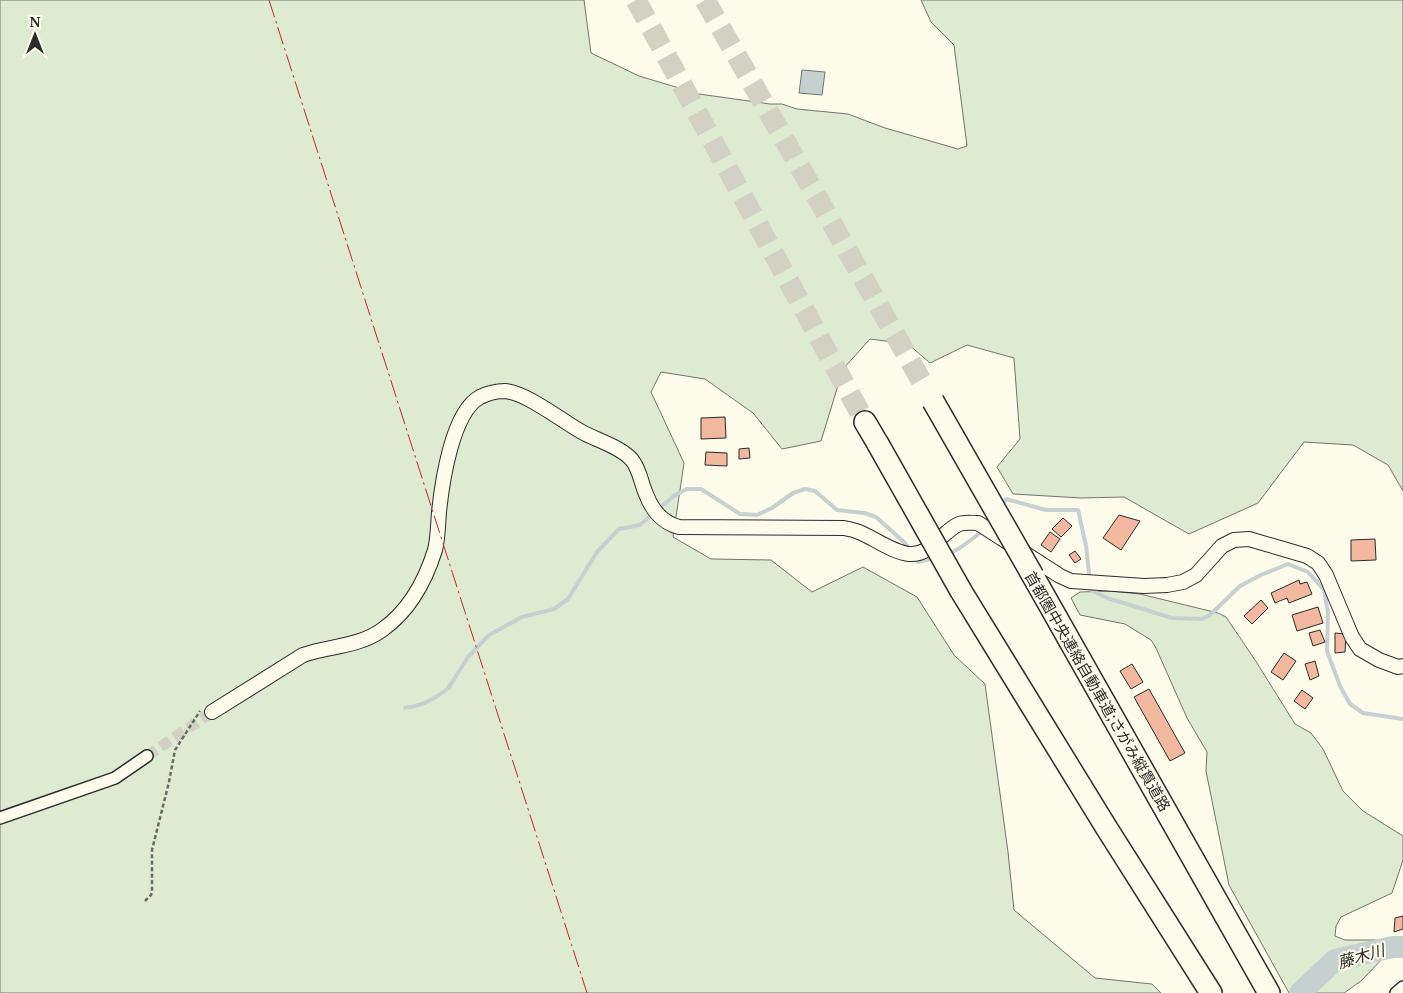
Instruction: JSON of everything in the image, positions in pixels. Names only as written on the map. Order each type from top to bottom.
[{"type":"highway","name":"首都圏中央連絡自動車道;さがみ縦貫道路","points":[[929,395],[1270,993]]},
{"type":"highway","points":[[865,422],[962,591],[1096,811],[1208,988]]},
{"type":"street","points":[[209,708],[303,654],[319,649],[351,644],[365,639],[380,632],[392,622],[412,600],[428,570],[435,548],[439,510],[450,448],[463,415],[478,398],[491,393],[505,391],[529,400],[631,459],[639,471],[646,495],[653,508],[662,519],[670,525],[679,528],[844,528],[858,532],[898,550],[915,553],[933,545],[956,525],[966,522],[978,523],[1060,576],[1071,581],[1152,586],[1183,582],[1196,575],[1222,546],[1234,540],[1249,539],[1307,556],[1318,563],[1326,575],[1352,637],[1360,649],[1379,660],[1403,666]]},
{"type":"street","points":[[0,818],[115,778],[147,756]]},
{"type":"street","points":[[1396,993],[1403,987]]},
{"type":"path","points":[[145,901],[152,892],[152,850],[175,750],[194,719],[209,708]]},
{"type":"green space","points":[[0,0],[584,0],[591,53],[639,76],[699,94],[782,104],[797,109],[848,114],[885,128],[958,149],[967,146],[954,45],[931,22],[921,0],[1403,0],[1403,491],[1388,465],[1353,445],[1304,442],[1258,503],[1189,534],[1124,497],[1081,498],[1013,494],[997,467],[1020,439],[1014,358],[967,345],[930,363],[908,344],[870,339],[843,369],[821,441],[782,449],[753,413],[705,379],[661,372],[651,392],[684,463],[673,537],[711,559],[771,560],[812,592],[863,567],[917,597],[954,655],[985,684],[1014,910],[1095,978],[1152,984],[1161,993],[0,993]]},
{"type":"green space","points":[[1110,591],[1140,594],[1218,613],[1226,617],[1295,724],[1311,733],[1323,749],[1343,791],[1363,811],[1403,836],[1403,860],[1392,893],[1341,917],[1336,926],[1335,936],[1345,940],[1376,940],[1387,954],[1361,981],[1344,993],[1289,993],[1229,885],[1206,771],[1207,752],[1187,718],[1156,648],[1151,640],[1125,624],[1080,615],[1071,598],[1080,592]]},
{"type":"shaded area","points":[[802,70],[825,72],[822,95],[799,93]]},
{"type":"building","points":[[725,417],[726,438],[701,439],[701,418]]},
{"type":"building","points":[[749,448],[750,458],[739,459],[739,449]]},
{"type":"building","points":[[706,452],[727,453],[727,466],[705,465]]},
{"type":"building","points":[[1119,515],[1140,521],[1121,550],[1103,538]]},
{"type":"building","points":[[1063,518],[1072,526],[1061,537],[1052,529]]},
{"type":"building","points":[[1050,532],[1060,539],[1051,552],[1041,545]]},
{"type":"building","points":[[1375,539],[1376,560],[1351,561],[1351,540]]},
{"type":"building","points":[[1075,551],[1081,559],[1075,563],[1069,555]]},
{"type":"building","points":[[1299,580],[1300,584],[1307,582],[1312,594],[1289,603],[1287,598],[1275,603],[1271,593]]},
{"type":"building","points":[[1261,600],[1268,608],[1252,624],[1244,616]]},
{"type":"building","points":[[1318,607],[1323,623],[1297,631],[1292,615]]},
{"type":"building","points":[[1320,630],[1325,642],[1313,646],[1309,633]]},
{"type":"building","points":[[1335,633],[1346,634],[1345,652],[1335,653]]},
{"type":"building","points":[[1284,653],[1296,661],[1283,680],[1271,672]]},
{"type":"building","points":[[1315,661],[1319,676],[1310,680],[1305,664]]},
{"type":"building","points":[[1132,664],[1143,682],[1131,689],[1120,671]]},
{"type":"building","points":[[1149,689],[1185,753],[1170,761],[1134,697]]},
{"type":"building","points":[[1302,690],[1313,698],[1305,709],[1294,701]]},
{"type":"building","points":[[1403,916],[1403,929],[1394,932],[1395,918]]},
{"type":"waterway","points":[[405,708],[429,701],[450,687],[468,657],[489,635],[522,617],[554,609],[568,599],[597,552],[619,529],[640,525],[675,495],[687,489],[701,489],[740,514],[757,515],[772,508],[793,493],[805,489],[815,491],[837,510],[864,513],[876,517],[905,543],[910,551]]},
{"type":"waterway","points":[[1001,507],[1006,499],[1046,510],[1078,510],[1086,546],[1091,590],[1107,598],[1172,618],[1202,619],[1210,615],[1240,586],[1288,564],[1308,572],[1324,590],[1328,613],[1327,651],[1340,686],[1350,704],[1363,713],[1403,719]]},
{"type":"waterway","points":[[948,554],[960,548],[984,530]]},
{"type":"waterway","points":[[914,556],[918,562],[934,558]]},
{"type":"waterway","name":"藤木川","points":[[1300,993],[1335,960],[1393,947],[1403,947]]},
{"type":"tunnel","points":[[636,0],[865,422]]},
{"type":"tunnel","points":[[705,0],[926,389]]},
{"type":"tunnel","points":[[147,756],[212,712]]},
{"type":"power","points":[[269,0],[587,993]]}]
